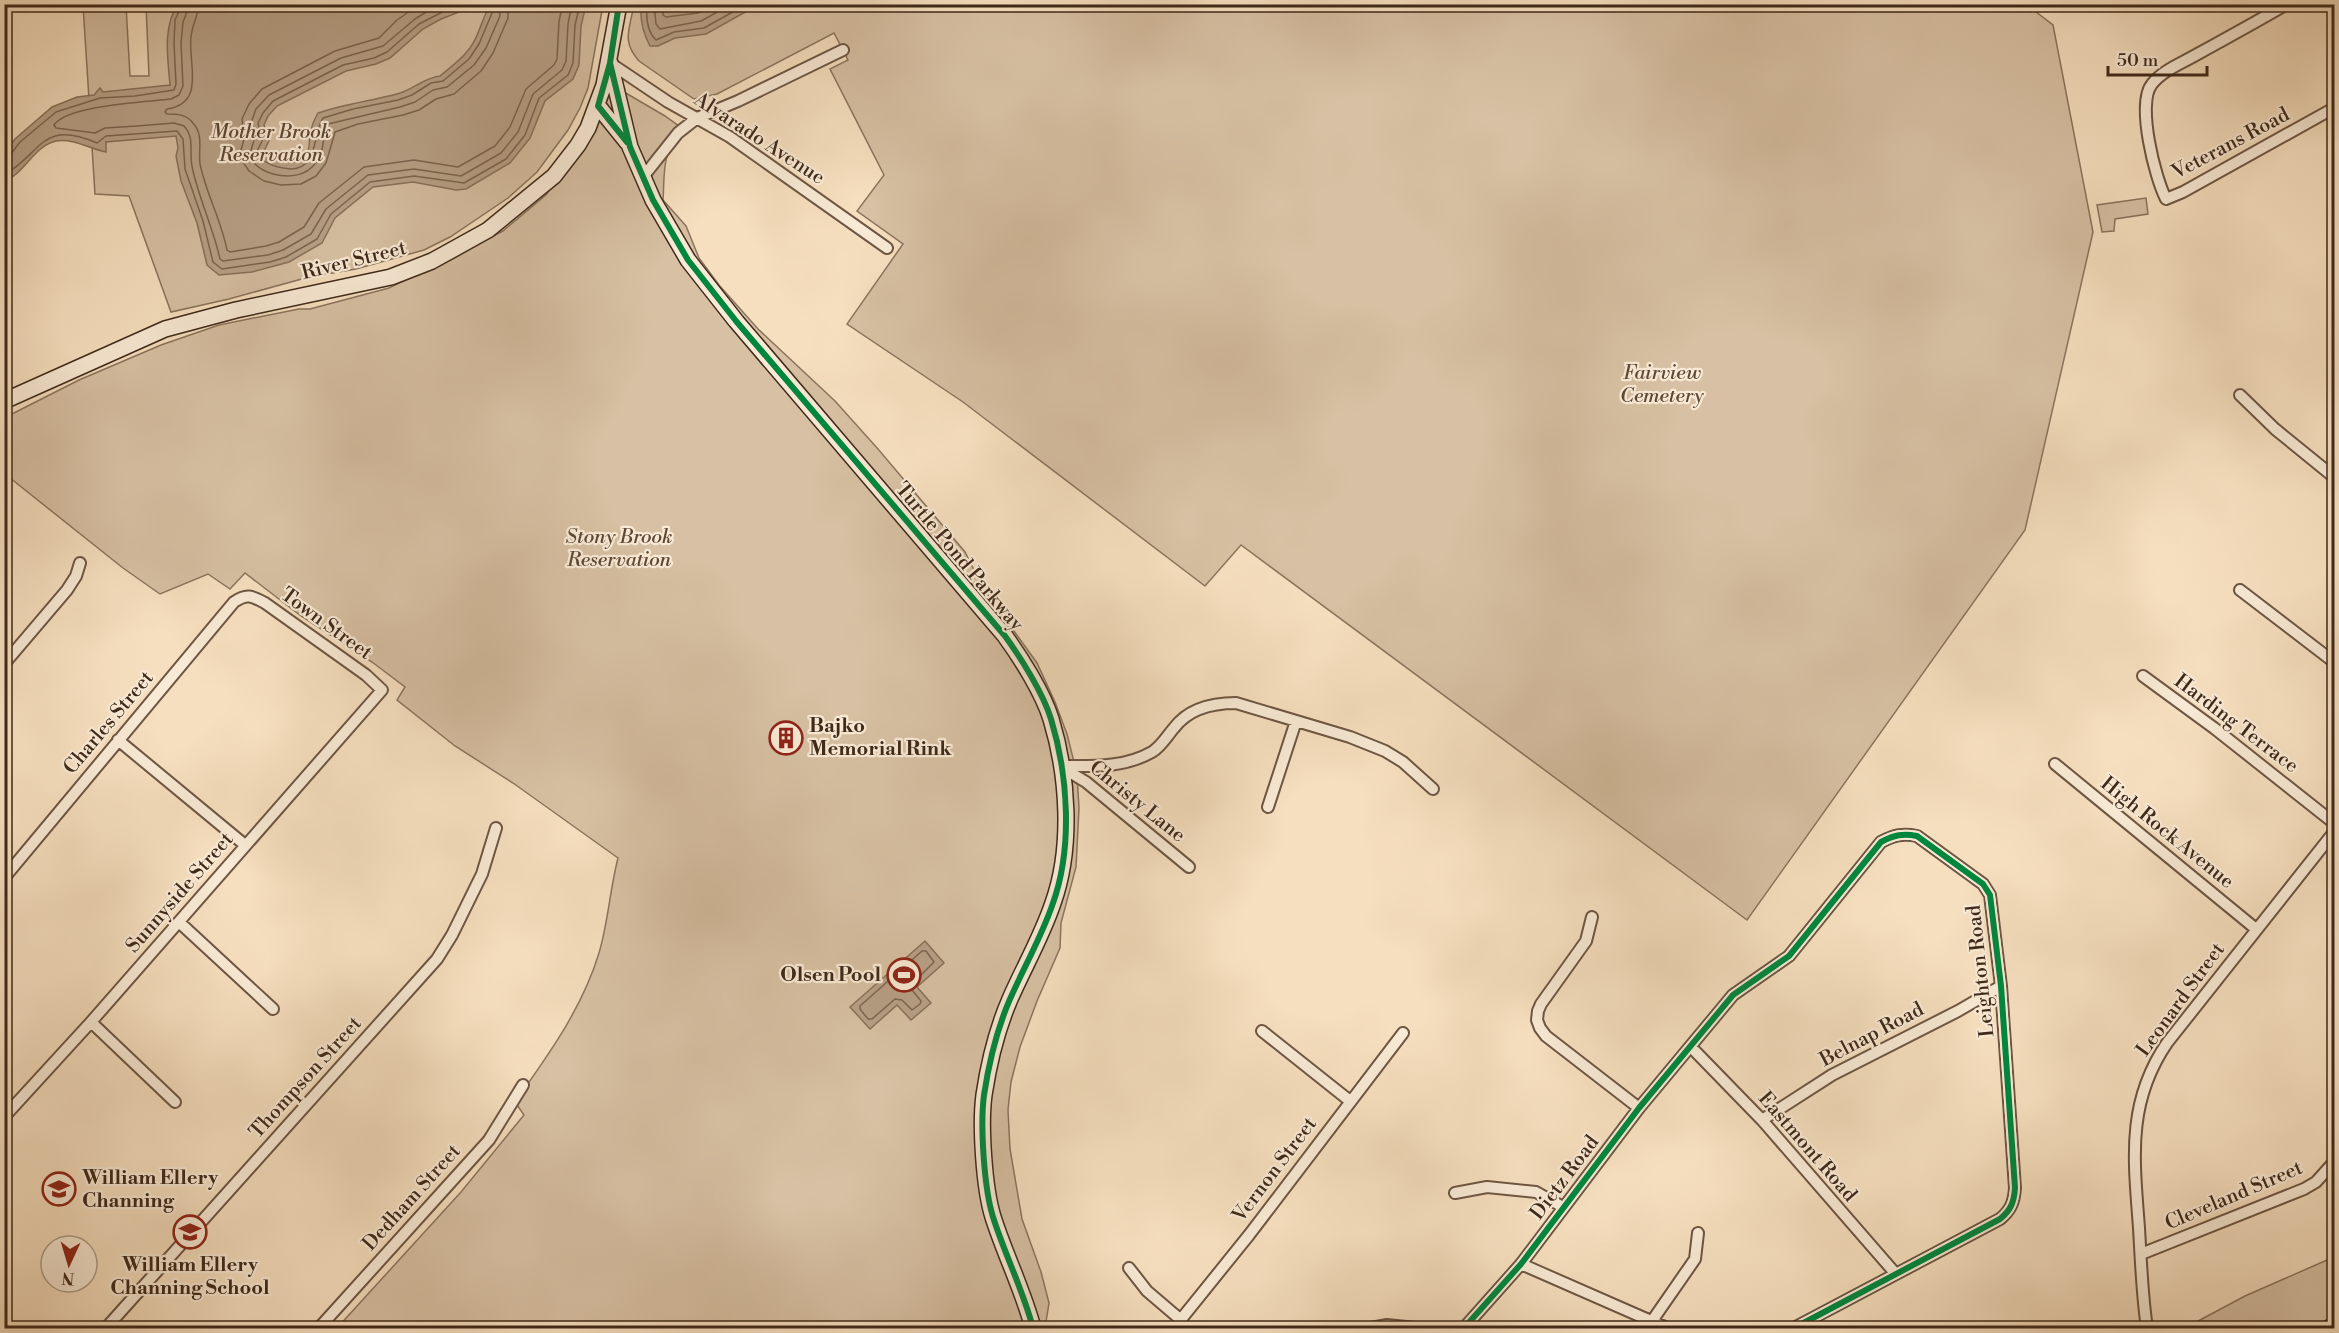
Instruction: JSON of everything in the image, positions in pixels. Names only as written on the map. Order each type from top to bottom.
[{"type":"main road","name":"River Street","points":[[4,402],[127,344],[165,329],[236,310],[380,279],[412,269],[451,252],[488,230],[523,204],[554,176],[578,145],[598,106],[610,63],[619,4]]},
{"type":"main road","name":"Turtle Pond Parkway","points":[[610,63],[630,147],[676,242],[712,292],[986,612],[1016,651],[1050,717],[1061,766],[1066,830],[1054,902],[1010,999],[995,1043],[984,1097],[984,1154],[992,1215],[1033,1329]]},
{"type":"main road","name":"Turtle Pond Parkway","points":[[598,106],[630,147]]},
{"type":"main road","points":[[2329,1329],[2334,1325]]},
{"type":"street","name":"Veterans Road","points":[[2287,4],[2176,66],[2150,85],[2146,107],[2152,163],[2161,190],[2166,199],[2183,192],[2334,108]]},
{"type":"street","points":[[643,177],[678,133],[697,118],[738,101],[843,50]]},
{"type":"street","name":"Alvarado Avenue","points":[[610,63],[668,102],[730,137],[887,248]]},
{"type":"street","points":[[2240,395],[2275,429],[2334,477]]},
{"type":"street","points":[[5,662],[67,590],[76,576],[80,563]]},
{"type":"street","points":[[2240,590],[2334,662]]},
{"type":"street","name":"Town Street","points":[[244,595],[252,596],[265,603],[366,675],[382,690]]},
{"type":"street","name":"Charles Street","points":[[4,878],[234,602],[244,595]]},
{"type":"street","name":"Harding Terrace","points":[[2143,676],[2214,728],[2334,823]]},
{"type":"street","name":"Sunnyside Street","points":[[4,1117],[91,1022],[382,690]]},
{"type":"street","points":[[1061,766],[1118,765],[1138,759],[1154,751],[1178,722],[1189,713],[1217,703],[1236,703],[1385,751],[1403,762],[1433,789]]},
{"type":"street","points":[[1268,807],[1296,721]]},
{"type":"street","points":[[118,740],[246,845]]},
{"type":"street","name":"High Rock Avenue","points":[[2055,764],[2256,929]]},
{"type":"street","name":"Christy Lane","points":[[1061,766],[1086,782],[1189,867]]},
{"type":"street","name":"Thompson Street","points":[[106,1329],[437,959],[452,935],[482,874],[496,828]]},
{"type":"street","name":"Leonard Street","points":[[2147,1329],[2134,1135],[2141,1096],[2147,1078],[2167,1043],[2334,832]]},
{"type":"street","name":"Leighton Road","points":[[1691,1047],[1734,995],[1789,956],[1881,842],[1904,833],[1917,836],[1983,884],[1990,895],[2001,986],[2015,1188],[2014,1202],[2009,1212],[2000,1219],[1794,1329]]},
{"type":"street","points":[[1592,916],[1586,940],[1541,1004],[1537,1020],[1546,1036],[1640,1108]]},
{"type":"street","points":[[179,922],[273,1009]]},
{"type":"street","name":"Belnap Road","points":[[1762,1120],[1832,1075],[1958,1011],[2001,986]]},
{"type":"street","points":[[91,1022],[176,1102]]},
{"type":"street","points":[[1262,1031],[1350,1101]]},
{"type":"street","name":"Vernon Street","points":[[1178,1324],[1403,1033]]},
{"type":"street","name":"Dietz Road","points":[[1464,1329],[1521,1264],[1640,1108],[1691,1047]]},
{"type":"street","name":"Eastmont Road","points":[[1691,1047],[1762,1120],[1895,1274]]},
{"type":"street","name":"Dedham Street","points":[[319,1329],[489,1140],[523,1085]]},
{"type":"street","name":"Cleveland Street","points":[[2141,1254],[2304,1189],[2316,1182],[2334,1162]]},
{"type":"street","points":[[1455,1193],[1487,1187],[1536,1192],[1563,1207]]},
{"type":"street","points":[[1653,1321],[1695,1259],[1698,1233]]},
{"type":"street","points":[[1521,1264],[1667,1329]]},
{"type":"street","points":[[1129,1269],[1147,1292],[1178,1324]]},
{"type":"street","points":[[1371,1329],[1388,1325],[1416,1329]]},
{"type":"green space","name":"Fairview Cemetery","points":[[634,4],[2027,5],[2053,25],[2093,232],[2025,530],[1747,920],[1241,545],[1205,586],[963,402],[847,324],[903,244],[857,211],[884,175],[830,69],[848,60],[834,33],[717,94],[694,99],[639,61],[633,54],[628,34]]},
{"type":"green space","name":"Mother Brook Reservation","points":[[83,5],[126,5],[130,76],[149,76],[146,5],[603,5],[588,88],[580,108],[568,130],[537,172],[508,198],[450,237],[424,250],[356,269],[309,277],[171,312],[129,196],[95,194]]},
{"type":"green space","name":"Stony Brook Reservation","points":[[612,85],[665,116],[687,132],[678,138],[668,153],[664,171],[663,200],[686,226],[699,258],[719,285],[758,329],[835,401],[965,552],[983,588],[1037,663],[1067,734],[1077,774],[1079,808],[1076,867],[1061,923],[1060,948],[1020,1047],[1011,1082],[1008,1110],[1010,1149],[1022,1219],[1041,1272],[1049,1303],[1045,1328],[337,1328],[461,1192],[524,1115],[515,1102],[563,1031],[592,974],[602,942],[618,858],[513,783],[455,746],[397,700],[405,687],[372,662],[301,616],[245,573],[230,589],[208,574],[160,594],[123,568],[5,474],[4,418],[79,380],[161,345],[219,325],[299,309],[310,309],[389,288],[503,231],[546,195],[581,146]]},
{"type":"green space","points":[[2146,198],[2148,214],[2115,219],[2114,231],[2102,232],[2097,205]]},
{"type":"green space","points":[[2334,1257],[2334,1328],[2185,1328],[2245,1296]]},
{"type":"water","name":"Mother Brook Reservation","points":[[178,4],[476,5],[423,29],[390,58],[346,71],[277,106],[264,125],[269,141],[263,153],[287,162],[294,162],[304,156],[309,148],[312,126],[318,113],[397,94],[428,79],[440,76],[473,44],[487,11],[483,5],[586,5],[581,26],[579,65],[573,79],[545,101],[530,138],[510,163],[466,189],[456,190],[413,182],[373,187],[335,218],[322,243],[289,262],[252,272],[219,275],[207,265],[197,223],[181,181],[176,156],[178,148],[176,136],[106,142],[106,152],[75,142],[56,141],[42,148],[18,172],[5,181],[5,152],[15,139],[52,107],[77,97],[94,95],[100,88],[103,92],[170,85],[167,54],[168,33]]},
{"type":"water","points":[[641,4],[758,5],[706,34],[675,38],[658,46],[650,46],[642,26]]},
{"type":"water","points":[[925,941],[944,963],[917,987],[931,1003],[911,1020],[897,1005],[870,1029],[850,1007]]},
{"type":"cycle path","points":[[619,4],[610,63],[598,106],[627,142]]},
{"type":"cycle path","points":[[610,63],[630,147],[653,200],[688,260],[736,321],[1005,636],[1031,676],[1051,719],[1064,787],[1066,811],[1064,858],[1049,915],[1001,1022],[988,1070],[982,1123],[990,1205],[1033,1328]]},
{"type":"cycle path","points":[[1464,1328],[1521,1264],[1639,1108],[1733,995],[1789,956],[1881,842],[1899,835],[1917,836],[1983,884],[1990,895],[2001,986],[2014,1197],[2009,1209],[2000,1219],[1794,1328]]},
{"type":"place","name":"Bajko Memorial Rink","points":[[786,738]]},
{"type":"place","name":"Olsen Pool","points":[[904,975]]},
{"type":"place","name":"William Ellery Channing","points":[[59,1189]]},
{"type":"place","name":"William Ellery Channing School","points":[[190,1232]]}]
